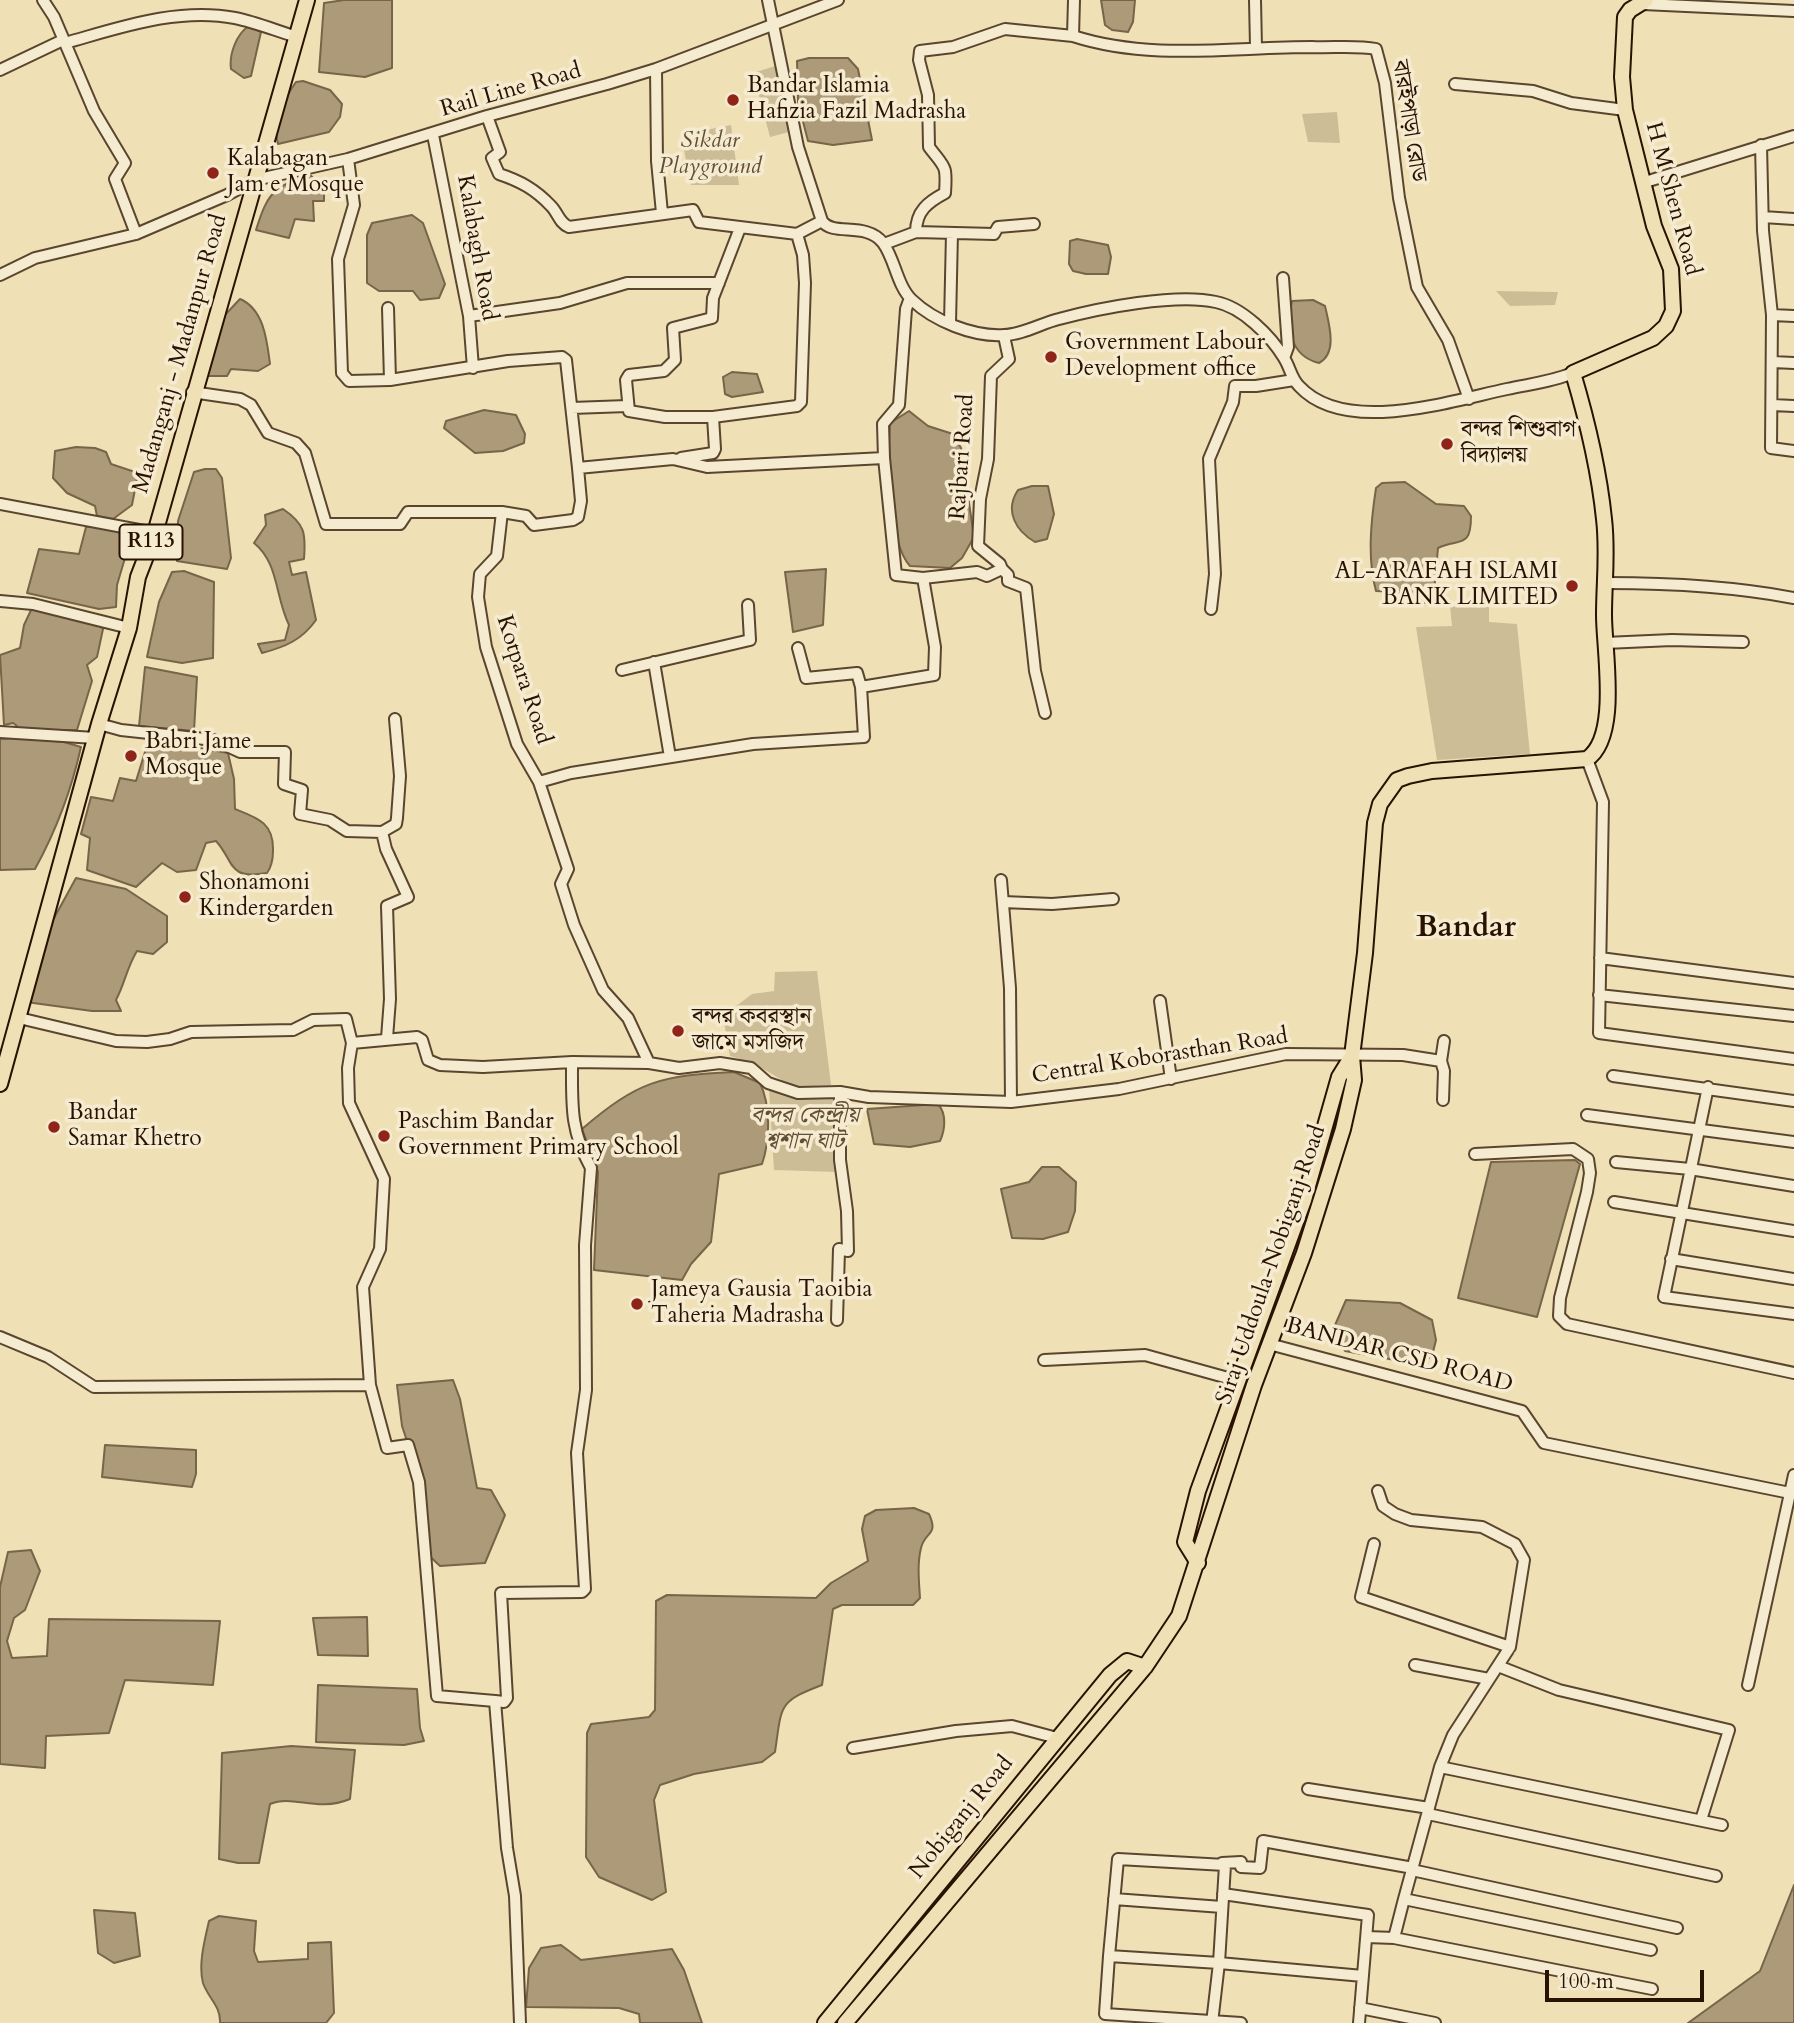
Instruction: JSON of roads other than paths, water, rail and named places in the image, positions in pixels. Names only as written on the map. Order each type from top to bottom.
[{"type":"main road","name":"Madanganj - Madanpur Road","points":[[0,1081],[97,731],[129,628],[138,577],[155,533],[192,393],[307,0]]},
{"type":"main road","name":"H M Shen Road","points":[[1573,373],[1653,338],[1666,326],[1673,310],[1671,269],[1654,226],[1642,183],[1625,110],[1622,77],[1625,17],[1630,10],[1645,2]]},
{"type":"main road","points":[[1573,373],[1588,424],[1604,517],[1605,721],[1601,745],[1587,759]]},
{"type":"main road","name":"Siraj Uddoula-Nobiganj Road","points":[[1235,1447],[1329,1179],[1354,1080],[1352,1056],[1365,954],[1375,823],[1387,791],[1397,780],[1432,771],[1587,759]]},
{"type":"main road","name":"Siraj Uddoula-Nobiganj Road","points":[[1217,1441],[1304,1200],[1335,1087],[1352,1056]]},
{"type":"main road","points":[[1198,1563],[1188,1551],[1186,1530],[1217,1441],[1235,1447]]},
{"type":"main road","name":"Nobiganj Road","points":[[845,2023],[1145,1667],[1179,1616],[1235,1447]]},
{"type":"main road","name":"Nobiganj Road","points":[[825,2023],[1119,1666],[1127,1661],[1145,1667]]},
{"type":"street","points":[[43,0],[94,111],[125,163],[115,179],[136,234]]},
{"type":"street","points":[[768,0],[798,147],[822,221],[828,227],[869,230],[884,244],[910,298],[950,323],[979,333],[1004,335],[1106,308],[1202,299],[1221,302],[1247,317],[1284,358],[1294,380],[1256,386],[1235,386],[1233,402],[1210,452],[1208,497],[1215,574],[1211,609]]},
{"type":"street","name":"Rail Line Road","points":[[0,275],[35,258],[136,234],[255,180],[348,159],[387,145],[433,135],[656,69],[838,0]]},
{"type":"street","points":[[1073,36],[1074,0]]},
{"type":"street","points":[[1255,0],[1256,47]]},
{"type":"street","points":[[1645,2],[1794,11]]},
{"type":"street","points":[[0,70],[64,42],[150,19],[208,15],[235,18],[297,37]]},
{"type":"street","name":"বারইপাড়া রোড","points":[[916,232],[920,213],[930,201],[945,193],[946,178],[943,160],[929,147],[928,95],[919,60],[920,51],[953,47],[1005,29],[1073,36],[1112,45],[1170,52],[1256,47],[1376,49],[1385,83],[1399,198],[1417,287],[1448,340],[1469,399]]},
{"type":"street","points":[[656,69],[656,161],[662,213]]},
{"type":"street","points":[[1455,84],[1533,91],[1571,103],[1625,110]]},
{"type":"street","points":[[487,117],[500,152],[492,158],[499,174],[530,186],[555,210],[563,225],[596,225],[692,210],[699,222],[797,234],[822,221]]},
{"type":"street","name":"Kalabagh Road","points":[[433,135],[469,316],[473,368]]},
{"type":"street","points":[[1642,183],[1794,136]]},
{"type":"street","points":[[1761,145],[1763,217],[1772,315],[1770,448],[1794,451]]},
{"type":"street","points":[[192,393],[240,399],[251,405],[268,433],[296,443],[305,453],[326,524],[400,524],[408,512],[502,512],[526,516],[534,525],[578,517],[581,501],[572,408],[566,360],[562,357],[390,380],[349,381],[342,373],[338,259],[354,205],[348,159]]},
{"type":"street","points":[[1763,217],[1794,219]]},
{"type":"street","points":[[884,244],[916,232],[993,234],[998,227],[1034,224]]},
{"type":"street","points":[[627,406],[626,377],[664,371],[674,363],[673,328],[712,318],[713,298],[740,229]]},
{"type":"street","points":[[950,323],[952,233]]},
{"type":"street","points":[[572,408],[627,406],[634,412],[665,416],[713,417],[797,406],[801,402],[805,283],[803,255],[797,234]]},
{"type":"street","points":[[1283,278],[1289,347],[1284,358]]},
{"type":"street","points":[[469,316],[560,303],[626,284],[719,283]]},
{"type":"street","points":[[910,298],[906,309],[899,405],[883,424],[896,575],[923,578],[977,572],[987,576],[1002,569],[1008,575],[1008,581],[1026,588],[1035,671],[1045,713]]},
{"type":"street","points":[[388,308],[390,380]]},
{"type":"street","points":[[1772,315],[1794,316]]},
{"type":"street","name":"Rajbari Road","points":[[1002,569],[1000,564],[978,546],[979,499],[988,459],[990,376],[1009,359],[1004,335]]},
{"type":"street","points":[[1773,362],[1794,363]]},
{"type":"street","name":"H M Shen Road","points":[[1294,380],[1320,402],[1349,411],[1422,406],[1469,399],[1573,373]]},
{"type":"street","points":[[1772,405],[1794,406]]},
{"type":"street","points":[[578,468],[713,453],[713,417]]},
{"type":"street","points":[[673,459],[707,467],[884,458]]},
{"type":"street","points":[[0,504],[155,533]]},
{"type":"street","name":"Kotpara Road","points":[[502,512],[497,556],[480,574],[478,597],[486,647],[517,744],[539,782],[568,869],[561,884],[574,925],[603,990],[628,1018],[649,1063]]},
{"type":"street","points":[[861,687],[934,675],[934,647],[923,578]]},
{"type":"street","points":[[1606,583],[1730,587],[1794,598]]},
{"type":"street","points":[[0,601],[33,604],[129,628]]},
{"type":"street","points":[[622,670],[750,640],[748,606]]},
{"type":"street","points":[[1605,643],[1672,640],[1743,642]]},
{"type":"street","points":[[539,782],[571,773],[753,744],[863,737],[859,675],[855,673],[806,678],[798,648]]},
{"type":"street","points":[[654,662],[670,757]]},
{"type":"street","points":[[0,732],[121,730],[214,740],[240,752],[285,752],[284,784],[302,790],[300,814],[322,817],[347,831],[382,832],[396,824],[397,818],[400,776],[395,719]]},
{"type":"street","points":[[1587,759],[1603,802],[1600,1033],[1794,1059]]},
{"type":"street","points":[[382,832],[386,849],[408,897],[387,906],[390,999],[387,1038]]},
{"type":"street","points":[[1001,880],[1010,977],[1011,1102]]},
{"type":"street","points":[[1003,902],[1052,904],[1112,899]]},
{"type":"street","points":[[1600,958],[1794,984]]},
{"type":"street","points":[[1599,995],[1794,1016]]},
{"type":"street","points":[[1160,1000],[1171,1079]]},
{"type":"street","points":[[19,1018],[116,1041],[147,1042],[212,1029],[293,1030],[313,1020],[346,1019],[352,1043],[348,1068],[349,1103],[384,1179],[380,1249],[363,1287],[370,1385],[387,1448],[408,1445],[419,1482],[437,1696],[504,1702],[507,1698],[501,1594],[582,1592],[586,1589],[577,1453],[586,1390],[585,1245],[591,1167],[583,1158],[573,1126],[572,1062]]},
{"type":"street","name":"Central Koborasthan Road","points":[[352,1043],[417,1037],[422,1040],[428,1060],[433,1064],[511,1067],[572,1062],[649,1063],[678,1069],[720,1063],[751,1068],[768,1083],[798,1094],[840,1092],[869,1097],[1011,1102],[1119,1089],[1286,1054],[1403,1055],[1441,1061]]},
{"type":"street","points":[[1443,1100],[1444,1071],[1441,1061],[1444,1041]]},
{"type":"street","points":[[1613,1076],[1794,1101]]},
{"type":"street","points":[[1707,1087],[1664,1297],[1794,1314]]},
{"type":"street","points":[[837,1320],[839,1249],[848,1251],[847,1210],[840,1160],[840,1092]]},
{"type":"street","points":[[1587,1115],[1699,1127],[1794,1142]]},
{"type":"street","points":[[1475,1154],[1573,1149],[1588,1159],[1590,1173],[1587,1192],[1560,1298],[1559,1316],[1567,1324],[1794,1373]]},
{"type":"street","points":[[1616,1162],[1690,1169],[1794,1186]]},
{"type":"street","points":[[1615,1202],[1794,1231]]},
{"type":"street","points":[[1671,1259],[1794,1279]]},
{"type":"street","points":[[0,1337],[48,1357],[94,1388],[370,1385]]},
{"type":"street","name":"BANDAR CSD ROAD","points":[[1269,1344],[1522,1411],[1544,1443],[1790,1493]]},
{"type":"street","points":[[1044,1360],[1145,1355],[1239,1381]]},
{"type":"street","points":[[1748,1685],[1794,1475]]},
{"type":"street","points":[[1378,1491],[1383,1506],[1411,1520],[1482,1527],[1500,1534],[1522,1551],[1523,1568],[1510,1647],[1453,1735],[1440,1767],[1394,1938]]},
{"type":"street","points":[[1374,1544],[1361,1597],[1510,1647]]},
{"type":"street","points":[[1415,1665],[1489,1679]]},
{"type":"street","points":[[1498,1666],[1559,1690],[1729,1730],[1701,1820]]},
{"type":"street","points":[[495,1701],[507,1848],[515,1896],[520,2023]]},
{"type":"street","points":[[853,1748],[956,1731],[1012,1726],[1057,1738]]},
{"type":"street","points":[[1440,1767],[1722,1825]]},
{"type":"street","points":[[1308,1789],[1428,1811],[1716,1876]]},
{"type":"street","points":[[1241,2023],[1104,2018],[1120,1858],[1241,1862],[1241,1867],[1260,1868],[1263,1841],[1413,1869],[1677,1928]]},
{"type":"street","points":[[1212,2022],[1225,1868],[1222,1863]]},
{"type":"street","points":[[1223,1894],[1368,1915],[1359,2023]]},
{"type":"street","points":[[1114,1899],[1222,1907]]},
{"type":"street","points":[[1404,1899],[1651,1951]]},
{"type":"street","points":[[1367,1937],[1394,1938],[1652,1989]]},
{"type":"street","points":[[1109,1956],[1363,1976]]},
{"type":"street","points":[[1360,2008],[1435,2023]]},
{"type":"place","name":"Bandar Islamia Hafizia Fazil Madrasha","points":[[733,100]]},
{"type":"place","name":"Kalabagan Jam e Mosque","points":[[213,173]]},
{"type":"place","name":"Government Labour Development office","points":[[1051,357]]},
{"type":"place","name":"বন্দর শিশুবাগ বিদ্যালয়","points":[[1447,444]]},
{"type":"place","name":"AL-ARAFAH ISLAMI BANK LIMITED","points":[[1572,586]]},
{"type":"place","name":"Babri Jame Mosque","points":[[131,756]]},
{"type":"place","name":"Shonamoni Kindergarden","points":[[185,897]]},
{"type":"place","name":"বন্দর কবরস্থান জামে মসজিদ","points":[[678,1031]]},
{"type":"place","name":"Bandar Samar Khetro","points":[[54,1127]]},
{"type":"place","name":"Paschim Bandar Government Primary School","points":[[384,1136]]},
{"type":"place","name":"Jameya Gausia Taoibia Taheria Madrasha","points":[[637,1304]]},
{"type":"district","name":"Bandar","points":[[1466,929]]},
{"type":"park label","name":"Sikdar Playground","points":[[710,155]]},
{"type":"park label","name":"বন্দর কেন্দ্রীয় শ্বশান ঘাট","points":[[805,1130]]}]
